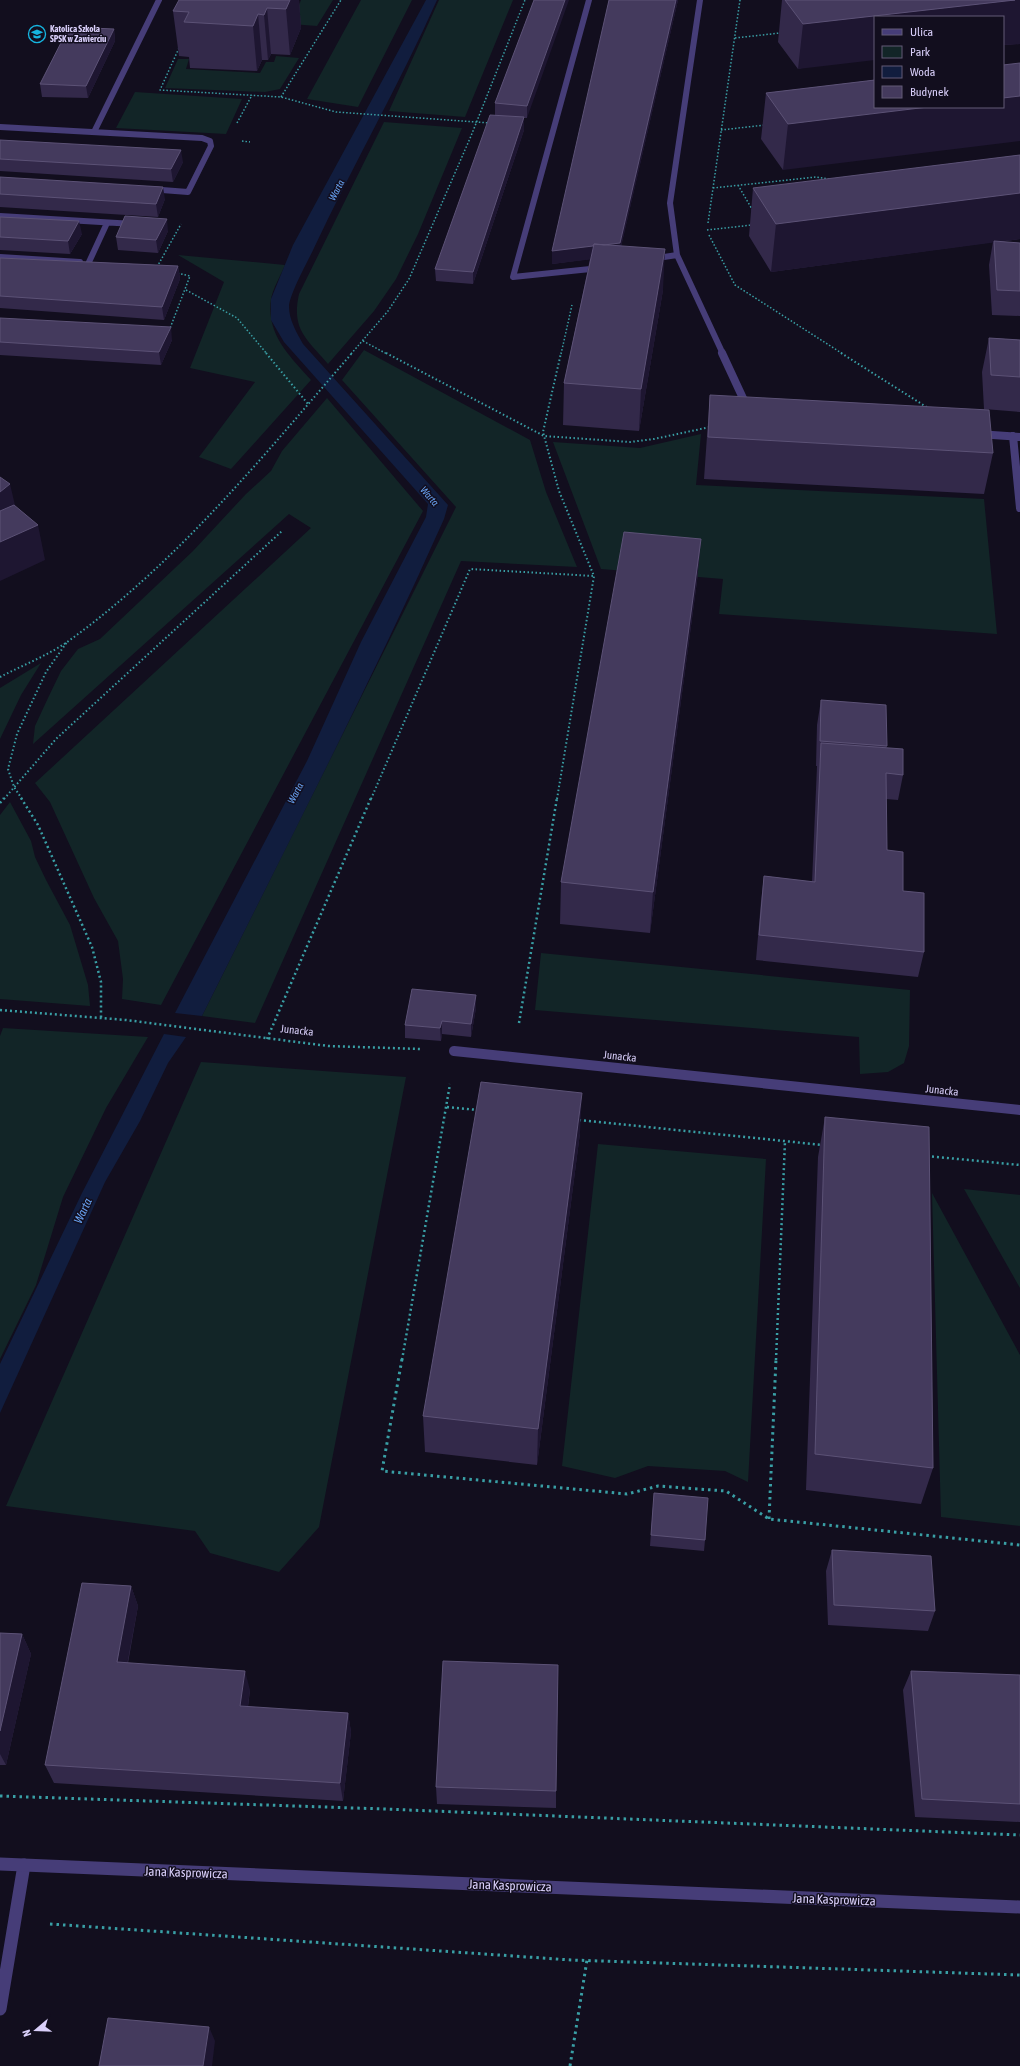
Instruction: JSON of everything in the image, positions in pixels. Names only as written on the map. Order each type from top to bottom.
[{"type":"street","points":[[94,132],[159,0]]},
{"type":"street","points":[[588,0],[513,277],[580,271],[610,266]]},
{"type":"street","points":[[700,0],[670,203],[677,255],[752,418]]},
{"type":"street","points":[[0,127],[202,138],[210,141],[211,146],[188,192],[141,188]]},
{"type":"street","points":[[0,216],[134,224]]},
{"type":"street","points":[[89,262],[107,223]]},
{"type":"street","points":[[647,260],[677,255]]},
{"type":"street","points":[[0,257],[96,263]]},
{"type":"street","points":[[974,433],[1016,436],[1020,508]]},
{"type":"street","name":"Junacka","points":[[454,1051],[1020,1110]]},
{"type":"street","name":"Jana Kasprowicza","points":[[0,1864],[1020,1907]]},
{"type":"street","points":[[0,2009],[24,1864]]},
{"type":"path","points":[[281,97],[341,0]]},
{"type":"path","points":[[0,677],[68,641],[114,606],[193,532],[245,477],[388,311],[410,279],[525,0]]},
{"type":"path","points":[[740,0],[707,230],[735,285],[929,409]]},
{"type":"path","points":[[735,38],[782,33]]},
{"type":"path","points":[[182,43],[160,90],[281,97],[324,110],[336,112],[492,123]]},
{"type":"path","points":[[721,130],[768,125]]},
{"type":"path","points":[[713,188],[816,176],[831,180]]},
{"type":"path","points":[[807,178],[811,184]]},
{"type":"path","points":[[738,186],[757,217]]},
{"type":"path","points":[[164,269],[157,267],[183,220]]},
{"type":"path","points":[[707,230],[753,225]]},
{"type":"path","points":[[513,1057],[594,576],[559,490],[543,432],[580,271]]},
{"type":"path","points":[[169,331],[186,290],[190,276],[177,272]]},
{"type":"path","points":[[186,290],[237,318],[308,404]]},
{"type":"path","points":[[362,341],[544,436],[630,442],[654,439],[717,426]]},
{"type":"path","points":[[0,803],[56,738],[282,532]]},
{"type":"path","points":[[267,1039],[470,569],[594,576]]},
{"type":"path","points":[[68,641],[46,672],[29,705],[17,734],[8,769],[14,787],[38,825],[92,947],[101,982],[101,1018]]},
{"type":"path","name":"Junacka","points":[[0,1010],[126,1020],[217,1033],[328,1046],[454,1051]]},
{"type":"path","points":[[454,1051],[447,1107],[382,1471],[627,1494],[658,1486],[726,1491],[769,1519],[1020,1545]]},
{"type":"path","points":[[447,1107],[479,1110]]},
{"type":"path","points":[[573,1120],[831,1146]]},
{"type":"path","points":[[769,1519],[786,1141]]},
{"type":"path","points":[[922,1155],[1020,1165]]},
{"type":"path","points":[[0,1796],[1020,1835]]},
{"type":"path","points":[[15,1922],[587,1960],[1020,1975]]},
{"type":"path","points":[[570,2066],[587,1960]]},
{"type":"green space","points":[[301,0],[333,0],[317,26],[291,24]]},
{"type":"green space","points":[[361,0],[412,0],[358,107],[307,99]]},
{"type":"green space","points":[[439,0],[513,0],[465,117],[389,111]]},
{"type":"green space","points":[[276,56],[299,58],[280,89],[265,92],[165,88],[178,59],[189,59],[186,69],[260,73],[266,62],[274,62]]},
{"type":"green space","points":[[135,92],[242,99],[226,134],[116,128]]},
{"type":"green space","points":[[384,122],[462,128],[418,234],[396,279],[374,311],[328,364],[307,340],[299,325],[297,306],[299,294]]},
{"type":"green space","points":[[178,255],[285,265],[275,286],[271,299],[270,312],[272,323],[281,344],[311,380],[231,469],[199,457],[255,382],[190,368],[224,282]]},
{"type":"green space","points":[[364,350],[530,440],[546,492],[577,567],[461,561],[255,1023],[202,1016],[456,507],[342,380]]},
{"type":"green space","points":[[327,398],[423,511],[161,1005],[122,999],[123,979],[118,941],[94,898],[50,802],[35,783],[311,528],[289,514],[33,744],[35,726],[61,671],[78,649],[100,639],[193,551],[246,494],[271,471],[282,451]]},
{"type":"green space","points":[[701,434],[696,485],[984,499],[997,634],[719,614],[723,579],[601,569],[553,442],[640,448]]},
{"type":"green space","points":[[41,663],[21,695],[0,739],[0,688]]},
{"type":"green space","points":[[10,802],[31,841],[35,857],[46,880],[70,925],[88,985],[90,1006],[0,999],[0,815]]},
{"type":"green space","points":[[541,953],[910,990],[909,1046],[904,1063],[888,1072],[860,1074],[859,1037],[535,1010]]},
{"type":"green space","points":[[3,1028],[148,1037],[106,1108],[63,1197],[36,1285],[0,1359],[0,1036]]},
{"type":"green space","points":[[201,1062],[406,1077],[319,1527],[279,1572],[210,1553],[195,1531],[6,1506]]},
{"type":"green space","points":[[598,1144],[766,1159],[748,1482],[725,1471],[648,1466],[615,1478],[562,1466]]},
{"type":"green space","points":[[964,1189],[1020,1195],[1020,1288]]},
{"type":"green space","points":[[932,1193],[1020,1355],[1020,1526],[941,1517]]},
{"type":"water","name":"Warta","points":[[426,0],[437,0],[299,278],[292,295],[289,312],[292,322],[303,344],[448,505],[444,519],[415,582],[326,769],[202,1016],[175,1013],[307,761],[361,642],[426,517],[428,504],[284,342],[271,320],[271,299],[293,245]]},
{"type":"water","name":"Warta","points":[[164,1034],[186,1037],[168,1063],[140,1121],[105,1182],[0,1413],[0,1364],[82,1193]]},
{"type":"building","points":[[179,0],[290,0],[286,9],[267,8],[264,15],[258,14],[253,26],[184,22],[189,12],[173,11]]},
{"type":"building","points":[[534,0],[565,0],[527,106],[495,103]]},
{"type":"building","points":[[609,0],[676,0],[620,243],[604,245],[594,244],[593,246],[552,251]]},
{"type":"building","points":[[785,0],[1015,0],[803,24]]},
{"type":"building","points":[[69,27],[114,29],[86,86],[40,84]]},
{"type":"building","points":[[1020,63],[1020,96],[1004,98],[1004,65]]},
{"type":"building","points":[[874,80],[874,108],[920,108],[788,124],[766,93]]},
{"type":"building","points":[[490,115],[524,117],[473,272],[435,269]]},
{"type":"building","points":[[0,140],[181,150],[171,169],[0,159]]},
{"type":"building","points":[[1020,155],[1020,193],[776,224],[753,188]]},
{"type":"building","points":[[0,177],[163,187],[156,204],[0,194]]},
{"type":"building","points":[[125,216],[167,219],[156,240],[116,237]]},
{"type":"building","points":[[0,217],[79,221],[68,241],[0,237]]},
{"type":"building","points":[[994,241],[1020,243],[1020,291],[997,290]]},
{"type":"building","points":[[594,244],[665,249],[641,389],[564,383]]},
{"type":"building","points":[[0,258],[178,266],[162,307],[0,296]]},
{"type":"building","points":[[0,318],[171,327],[159,352],[0,342]]},
{"type":"building","points":[[989,338],[1020,340],[1020,377],[991,375]]},
{"type":"building","points":[[710,395],[989,410],[993,453],[708,437]]},
{"type":"building","points":[[0,477],[10,484],[0,492]]},
{"type":"building","points":[[14,505],[38,525],[0,542],[0,511]]},
{"type":"building","points":[[624,532],[701,539],[653,892],[561,882]]},
{"type":"building","points":[[821,700],[886,705],[887,746],[820,741]]},
{"type":"building","points":[[821,743],[903,749],[903,775],[886,773],[887,850],[903,852],[903,891],[924,893],[924,952],[759,935],[764,876],[815,882]]},
{"type":"building","points":[[412,989],[476,995],[471,1024],[442,1021],[440,1028],[405,1025]]},
{"type":"building","points":[[481,1082],[582,1093],[538,1429],[423,1416]]},
{"type":"building","points":[[825,1117],[929,1127],[933,1468],[815,1454]]},
{"type":"building","points":[[654,1493],[708,1498],[705,1540],[651,1535]]},
{"type":"building","points":[[832,1550],[931,1556],[935,1611],[834,1605]]},
{"type":"building","points":[[82,1583],[131,1586],[117,1662],[245,1671],[240,1706],[348,1713],[340,1783],[45,1765]]},
{"type":"building","points":[[0,1633],[22,1634],[0,1731]]},
{"type":"building","points":[[443,1661],[558,1665],[556,1791],[436,1787]]},
{"type":"building","points":[[911,1671],[1020,1675],[1020,1804],[922,1799]]},
{"type":"building","points":[[108,2018],[209,2027],[203,2066],[99,2066]]},
{"type":"place","name":"Katolica Szkoła SPSK w Zawierciu","points":[[37,34]]}]
